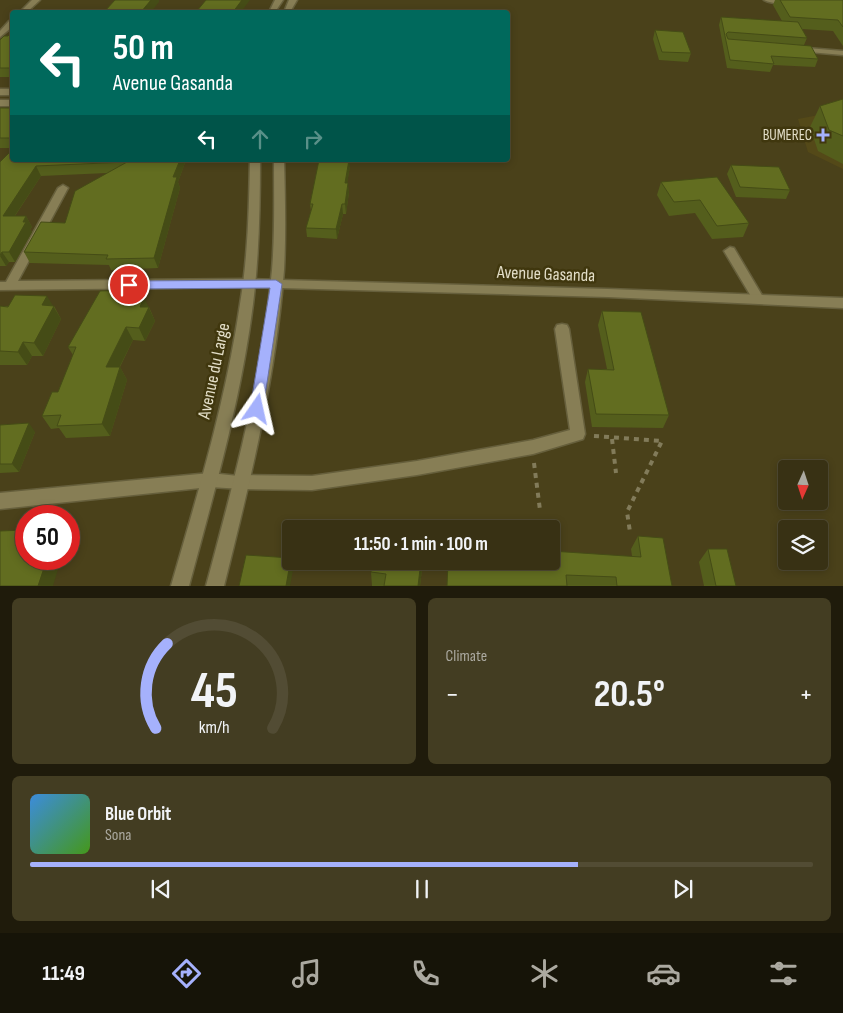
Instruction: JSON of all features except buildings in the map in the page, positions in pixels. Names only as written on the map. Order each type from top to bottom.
[{"type":"street","points":[[25,10],[36,0]]},
{"type":"street","points":[[768,0],[796,2]]},
{"type":"street","points":[[0,35],[10,25]]},
{"type":"street","points":[[786,48],[843,52]]},
{"type":"street","name":"Avenue du Large","points":[[180,586],[210,480],[244,322],[252,254],[256,162]]},
{"type":"street","points":[[215,586],[242,482],[266,360],[276,284],[279,162]]},
{"type":"street","points":[[5,286],[63,188]]},
{"type":"street","points":[[730,251],[759,300]]},
{"type":"street","name":"Avenue Gasanda","points":[[5,286],[248,283],[843,303]]},
{"type":"street","points":[[0,501],[210,480],[312,483],[417,468],[533,447],[578,434],[562,329]]},
{"type":"path","points":[[578,434],[612,439],[662,441],[626,512],[630,532]]},
{"type":"path","points":[[612,439],[616,473]]},
{"type":"path","points":[[533,447],[540,510]]},
{"type":"shaded area","name":"BUMEREC","points":[[829,113],[843,114],[843,169],[808,152],[798,119]]},
{"type":"place","name":"BUMEREC","points":[[823,135]]},
{"type":"route","points":[[129,285],[276,284],[266,360],[257,409]]}]
